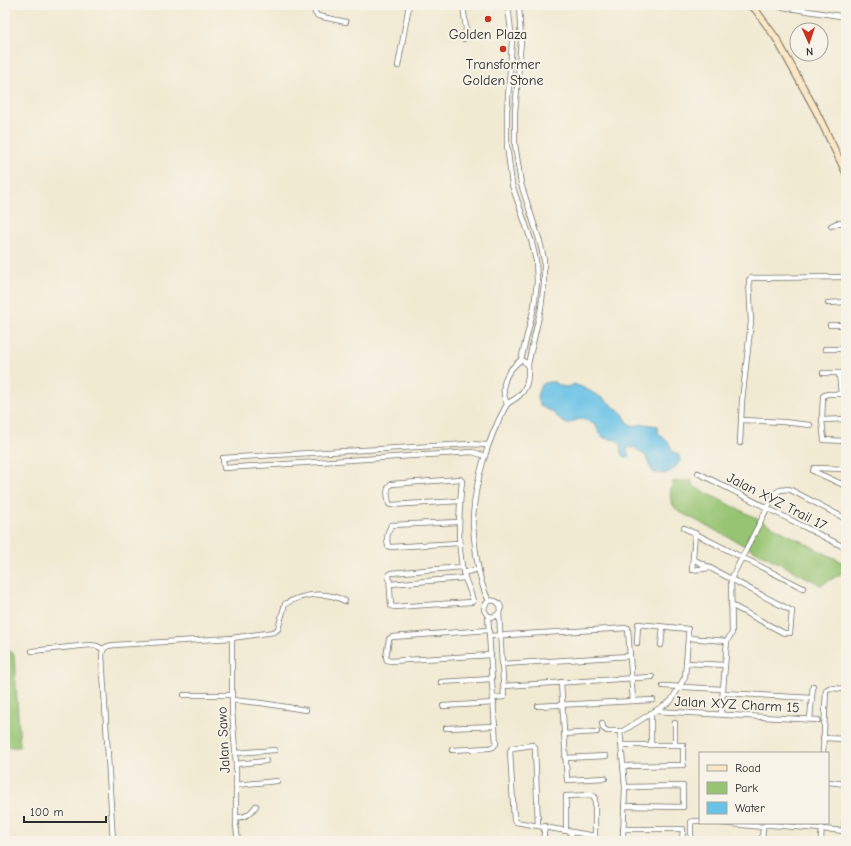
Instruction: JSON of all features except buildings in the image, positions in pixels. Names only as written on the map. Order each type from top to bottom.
[{"type":"street","points":[[314,5],[315,13],[318,16],[346,22]]},
{"type":"street","points":[[398,66],[409,5]]},
{"type":"street","points":[[463,5],[466,29],[464,39]]},
{"type":"street","points":[[506,404],[503,393],[503,384],[513,366],[521,360],[534,307],[537,282],[532,243],[512,185],[507,145],[507,112],[512,41],[508,5]]},
{"type":"street","points":[[488,601],[478,569],[474,540],[473,519],[475,501],[488,445],[506,404],[521,394],[525,388],[529,376],[528,364],[541,308],[544,284],[544,260],[540,242],[521,184],[515,144],[515,112],[520,41],[519,5]]},
{"type":"street","points":[[748,5],[756,7],[776,38],[815,109],[846,173]]},
{"type":"street","points":[[770,5],[846,17]]},
{"type":"street","points":[[831,226],[837,223],[846,223]]},
{"type":"street","points":[[740,443],[751,322],[748,282],[750,279],[846,277]]},
{"type":"street","points":[[828,303],[846,302]]},
{"type":"street","points":[[830,324],[846,324]]},
{"type":"street","points":[[825,349],[846,349]]},
{"type":"street","points":[[521,360],[528,364]]},
{"type":"street","points":[[823,373],[846,373]]},
{"type":"street","points":[[840,373],[844,394],[827,394],[824,396],[822,420],[824,440],[846,441]]},
{"type":"street","points":[[822,420],[846,419]]},
{"type":"street","points":[[741,420],[810,425]]},
{"type":"street","points":[[485,456],[470,452],[224,468],[223,458],[469,444],[488,445]]},
{"type":"street","points":[[469,444],[470,452]]},
{"type":"street","points":[[846,468],[814,468],[813,471],[846,486]]},
{"type":"street","name":"Jalan XYZ Trail 17","points":[[698,474],[846,548]]},
{"type":"street","points":[[460,501],[391,505],[389,504],[387,490],[391,484],[460,479],[462,482],[459,522],[462,567],[473,599],[472,602],[392,607],[388,574],[462,567]]},
{"type":"street","points":[[721,714],[727,641],[732,633],[731,579],[775,494],[780,490],[789,489],[846,519]]},
{"type":"street","points":[[459,522],[391,525],[387,543],[390,547],[460,543]]},
{"type":"street","points":[[684,528],[803,588]]},
{"type":"street","points":[[695,533],[692,570],[710,568]]},
{"type":"street","points":[[693,559],[792,610],[790,633],[784,633],[731,605]]},
{"type":"street","points":[[463,573],[478,569]]},
{"type":"street","points":[[390,584],[465,578]]},
{"type":"street","points":[[113,841],[104,708],[103,649],[107,646],[114,645],[232,638],[274,632],[278,629],[285,604],[301,596],[324,594],[334,596],[345,601]]},
{"type":"street","points":[[443,706],[493,700],[504,697],[501,608],[499,603],[494,600],[488,601],[484,608],[485,613],[488,616],[491,655],[493,700],[496,744],[489,748],[452,750]]},
{"type":"street","points":[[488,616],[494,617],[500,613]]},
{"type":"street","points":[[602,723],[603,728],[607,731],[623,731],[671,701],[685,677],[688,629],[638,624],[637,643]]},
{"type":"street","points":[[661,645],[662,627]]},
{"type":"street","points":[[489,636],[627,628],[633,701]]},
{"type":"street","points":[[489,630],[392,637],[389,639],[386,657],[391,661],[491,655]]},
{"type":"street","name":"Jalan Sawo","points":[[232,638],[232,697],[236,753],[236,826],[238,841]]},
{"type":"street","points":[[688,638],[727,641]]},
{"type":"street","points":[[32,651],[90,645],[103,649]]},
{"type":"street","points":[[503,664],[630,656]]},
{"type":"street","points":[[686,663],[725,665]]},
{"type":"street","points":[[504,686],[652,677]]},
{"type":"street","points":[[441,682],[492,679]]},
{"type":"street","points":[[561,682],[568,780],[606,778]]},
{"type":"street","points":[[663,686],[812,698]]},
{"type":"street","points":[[810,719],[813,686]]},
{"type":"street","points":[[823,752],[826,690],[830,688],[846,689]]},
{"type":"street","points":[[184,696],[232,697],[306,710]]},
{"type":"street","points":[[538,706],[653,700]]},
{"type":"street","points":[[651,745],[653,712]]},
{"type":"street","name":"Jalan XYZ Charm 15","points":[[653,712],[721,714],[818,720]]},
{"type":"street","points":[[823,738],[845,739],[846,716]]},
{"type":"street","points":[[675,723],[675,745]]},
{"type":"street","points":[[446,728],[495,726]]},
{"type":"street","points":[[620,731],[625,787],[622,841]]},
{"type":"street","points":[[564,734],[597,732]]},
{"type":"street","points":[[538,826],[535,748],[533,745],[512,748],[510,752],[514,820],[516,822],[538,826],[545,826],[569,831],[595,839],[594,796],[566,796],[569,831],[570,841]]},
{"type":"street","points":[[621,745],[684,745],[683,765],[623,766]]},
{"type":"street","points":[[236,753],[275,750]]},
{"type":"street","points":[[566,758],[606,756]]},
{"type":"street","points":[[236,764],[266,761]]},
{"type":"street","points":[[236,785],[277,781]]},
{"type":"street","points":[[829,782],[846,784]]},
{"type":"street","points":[[624,806],[683,807],[683,786],[625,787]]},
{"type":"street","points":[[732,824],[763,827],[768,825],[845,831],[846,805]]},
{"type":"street","points":[[236,817],[249,815],[256,806]]},
{"type":"street","points":[[691,841],[691,822],[694,820],[699,821]]},
{"type":"street","points":[[821,841],[822,824]]},
{"type":"street","points":[[543,841],[545,826]]},
{"type":"street","points":[[762,841],[763,827]]},
{"type":"street","points":[[623,829],[683,829],[682,841]]},
{"type":"green space","points":[[691,480],[693,486],[846,564],[846,571],[821,585],[678,511],[670,498],[672,482]]},
{"type":"green space","points":[[5,648],[14,654],[20,747],[5,747]]},
{"type":"water","points":[[554,382],[561,386],[567,387],[574,384],[604,399],[623,414],[628,423],[633,426],[644,424],[658,426],[658,433],[669,443],[672,451],[678,454],[680,460],[670,472],[663,474],[654,473],[646,456],[635,448],[630,447],[627,450],[629,457],[623,457],[621,445],[616,440],[604,438],[599,433],[596,425],[586,420],[579,419],[567,424],[560,420],[552,412],[541,406],[538,401],[539,389],[542,385]]},
{"type":"place","name":"Golden Plaza","points":[[488,19]]},
{"type":"place","name":"Transformer Golden Stone","points":[[503,49]]}]
